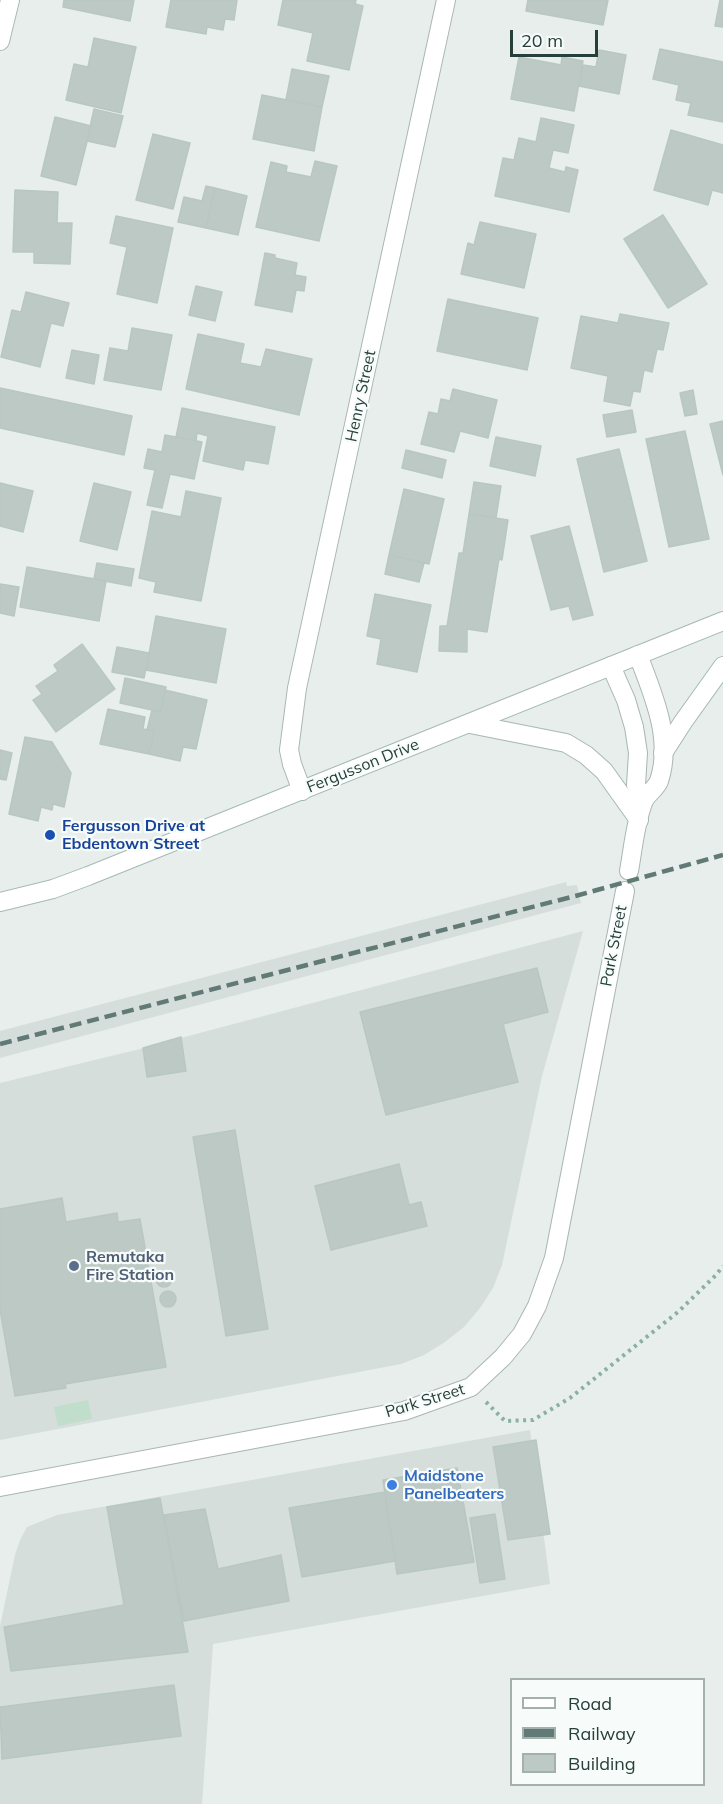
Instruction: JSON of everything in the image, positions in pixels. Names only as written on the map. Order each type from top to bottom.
[{"type":"street","points":[[0,41],[10,0]]},
{"type":"street","name":"Henry Street","points":[[302,791],[289,750],[297,688],[446,0]]},
{"type":"street","name":"Fergusson Drive","points":[[0,902],[53,889],[88,876],[723,621]]},
{"type":"street","points":[[629,871],[643,800],[659,783],[663,753],[661,724],[654,696],[638,656]]},
{"type":"street","points":[[612,666],[626,700],[634,728],[638,753],[636,785],[643,800]]},
{"type":"street","points":[[663,753],[723,666]]},
{"type":"street","points":[[470,724],[567,743],[586,755],[604,771],[639,820]]},
{"type":"street","name":"Park Street","points":[[0,1487],[404,1411],[471,1387],[503,1357],[522,1334],[537,1306],[554,1258],[625,891]]},
{"type":"path","points":[[471,1387],[505,1422],[533,1420],[570,1398],[678,1312],[723,1266]]},
{"type":"shaded area","points":[[566,882],[567,886],[577,885],[581,903],[0,1058],[0,1031]]},
{"type":"shaded area","points":[[583,931],[542,1076],[502,1265],[493,1288],[464,1327],[424,1355],[401,1364],[0,1440],[0,1083],[136,1050]]},
{"type":"shaded area","points":[[530,1430],[550,1584],[213,1644],[202,1804],[0,1804],[0,1626],[15,1555],[27,1527],[57,1515]]},
{"type":"green space","points":[[88,1400],[92,1419],[58,1426],[54,1407]]},
{"type":"building","points":[[64,0],[134,0],[130,21],[63,7]]},
{"type":"building","points":[[171,0],[237,0],[234,20],[225,19],[223,30],[207,27],[206,34],[166,27]]},
{"type":"building","points":[[283,0],[356,0],[355,4],[363,6],[349,70],[307,61],[313,33],[278,25]]},
{"type":"building","points":[[528,0],[608,0],[603,25],[526,11]]},
{"type":"building","points":[[720,0],[723,0],[723,27],[715,26]]},
{"type":"building","points":[[94,38],[136,47],[121,113],[66,100],[74,64],[88,67]]},
{"type":"building","points":[[660,49],[723,62],[723,122],[688,115],[691,103],[676,100],[679,85],[653,79]]},
{"type":"building","points":[[599,50],[626,55],[619,94],[579,86],[583,65],[596,67]]},
{"type":"building","points":[[519,57],[561,65],[562,57],[583,61],[574,111],[511,99]]},
{"type":"building","points":[[292,69],[329,76],[322,107],[286,100]]},
{"type":"building","points":[[262,95],[322,107],[314,151],[253,139]]},
{"type":"building","points":[[94,109],[123,116],[115,147],[87,141]]},
{"type":"building","points":[[55,117],[91,126],[76,185],[41,176]]},
{"type":"building","points":[[541,118],[574,125],[568,153],[553,150],[549,168],[565,172],[566,167],[578,170],[569,212],[495,196],[503,158],[514,160],[519,138],[536,142]]},
{"type":"building","points":[[671,130],[723,145],[723,193],[712,190],[708,205],[654,190]]},
{"type":"building","points":[[153,134],[190,143],[173,209],[136,200]]},
{"type":"building","points":[[315,161],[337,166],[319,241],[256,227],[271,162],[287,166],[286,172],[311,177]]},
{"type":"building","points":[[206,186],[215,188],[206,228],[178,222],[184,197],[202,201]]},
{"type":"building","points":[[215,188],[247,196],[238,235],[206,228]]},
{"type":"building","points":[[15,190],[58,192],[57,223],[72,223],[70,264],[34,263],[34,252],[13,252]]},
{"type":"building","points":[[663,215],[707,284],[668,308],[624,239]]},
{"type":"building","points":[[116,216],[173,228],[157,303],[117,294],[127,247],[110,243]]},
{"type":"building","points":[[480,222],[536,234],[524,288],[461,274],[468,243],[474,245]]},
{"type":"building","points":[[265,253],[297,263],[295,275],[306,277],[304,291],[296,290],[292,312],[255,305]]},
{"type":"building","points":[[196,286],[222,292],[215,321],[189,315]]},
{"type":"building","points":[[26,292],[69,303],[63,326],[51,323],[40,367],[1,357],[12,310],[21,312]]},
{"type":"building","points":[[448,299],[538,318],[527,370],[437,351]]},
{"type":"building","points":[[620,314],[669,323],[663,350],[657,349],[652,372],[644,370],[640,392],[633,391],[630,406],[604,401],[608,376],[571,368],[581,316],[618,323]]},
{"type":"building","points":[[132,328],[172,335],[161,390],[104,380],[110,348],[128,351]]},
{"type":"building","points":[[198,334],[244,344],[240,363],[261,367],[266,349],[312,359],[299,415],[186,389]]},
{"type":"building","points":[[72,350],[99,355],[94,384],[66,378]]},
{"type":"building","points":[[0,388],[132,416],[124,455],[0,428]]},
{"type":"building","points":[[453,389],[497,400],[488,438],[460,431],[454,452],[421,444],[429,412],[438,414],[441,399],[450,401]]},
{"type":"building","points":[[693,390],[697,414],[685,416],[680,393]]},
{"type":"building","points":[[182,408],[275,427],[268,464],[245,460],[243,470],[203,461],[208,436],[197,433],[196,441],[176,437]]},
{"type":"building","points":[[632,410],[636,432],[607,437],[603,415]]},
{"type":"building","points":[[723,421],[723,475],[710,424]]},
{"type":"building","points":[[685,431],[709,539],[669,547],[646,439]]},
{"type":"building","points":[[165,435],[202,442],[194,479],[170,474],[162,508],[147,505],[155,470],[144,468],[148,449],[162,452]]},
{"type":"building","points":[[496,437],[541,446],[535,476],[490,466]]},
{"type":"building","points":[[619,449],[647,561],[604,572],[577,459]]},
{"type":"building","points":[[406,450],[446,460],[442,478],[402,468]]},
{"type":"building","points":[[474,482],[501,486],[496,518],[469,514]]},
{"type":"building","points":[[0,483],[33,491],[23,532],[0,526]]},
{"type":"building","points":[[94,483],[131,492],[117,550],[80,541]]},
{"type":"building","points":[[404,489],[444,499],[429,564],[389,555]]},
{"type":"building","points":[[186,491],[221,498],[201,601],[154,592],[156,582],[139,578],[152,511],[181,517]]},
{"type":"building","points":[[469,514],[508,520],[487,632],[467,629],[467,652],[439,651],[440,626],[447,626],[459,553],[463,553]]},
{"type":"building","points":[[569,526],[593,615],[573,620],[569,606],[551,610],[531,536]]},
{"type":"building","points":[[389,555],[424,563],[419,582],[385,574]]},
{"type":"building","points":[[97,563],[134,569],[131,586],[94,579]]},
{"type":"building","points":[[27,567],[106,581],[99,621],[20,607]]},
{"type":"building","points":[[0,584],[19,587],[14,616],[0,613]]},
{"type":"building","points":[[375,594],[431,605],[417,672],[377,664],[381,639],[367,636]]},
{"type":"building","points":[[156,616],[226,629],[216,683],[146,670]]},
{"type":"building","points":[[82,644],[115,689],[56,732],[33,700],[42,694],[36,686],[58,671],[54,665]]},
{"type":"building","points":[[117,647],[149,653],[144,678],[112,672]]},
{"type":"building","points":[[125,678],[166,687],[161,712],[120,703]]},
{"type":"building","points":[[165,690],[207,700],[196,749],[183,747],[180,761],[149,754],[154,731],[147,730],[152,710],[161,712]]},
{"type":"building","points":[[108,709],[145,717],[143,729],[154,731],[149,754],[100,744]]},
{"type":"building","points":[[25,737],[52,742],[71,773],[64,807],[53,804],[52,810],[41,807],[38,821],[9,814]]},
{"type":"building","points":[[0,750],[12,753],[6,780],[0,779]]},
{"type":"building","points":[[537,968],[548,1012],[503,1024],[518,1082],[386,1115],[360,1012]]},
{"type":"building","points":[[181,1037],[186,1071],[147,1077],[143,1048]]},
{"type":"building","points":[[235,1130],[268,1329],[226,1336],[193,1137]]},
{"type":"building","points":[[399,1164],[409,1205],[421,1202],[427,1226],[331,1250],[315,1186]]},
{"type":"building","name":"Remutaka Fire Station","points":[[62,1198],[66,1222],[117,1213],[118,1222],[140,1219],[166,1367],[65,1384],[66,1388],[15,1396],[0,1309],[0,1209]]},
{"type":"building","points":[[164,1271],[170,1273],[172,1279],[170,1285],[164,1287],[158,1285],[156,1279],[158,1273]]},
{"type":"building","points":[[168,1291],[174,1293],[176,1299],[174,1305],[168,1307],[162,1305],[160,1299],[162,1293]]},
{"type":"building","points":[[536,1440],[550,1534],[508,1540],[493,1447]]},
{"type":"building","points":[[457,1468],[474,1562],[397,1574],[383,1480]]},
{"type":"building","points":[[385,1492],[395,1561],[302,1577],[289,1508]]},
{"type":"building","points":[[160,1498],[188,1652],[11,1671],[4,1627],[124,1605],[107,1507]]},
{"type":"building","points":[[205,1509],[218,1569],[281,1555],[289,1601],[184,1621],[164,1515]]},
{"type":"building","points":[[495,1514],[505,1579],[480,1583],[470,1518]]},
{"type":"building","points":[[174,1685],[181,1736],[2,1759],[0,1707]]},
{"type":"railway","points":[[0,1044],[579,895],[723,855]]},
{"type":"place","name":"Fergusson Drive at Ebdentown Street","points":[[50,835]]},
{"type":"place","name":"Remutaka Fire Station","points":[[74,1266]]},
{"type":"place","name":"Maidstone Panelbeaters","points":[[392,1485]]}]
